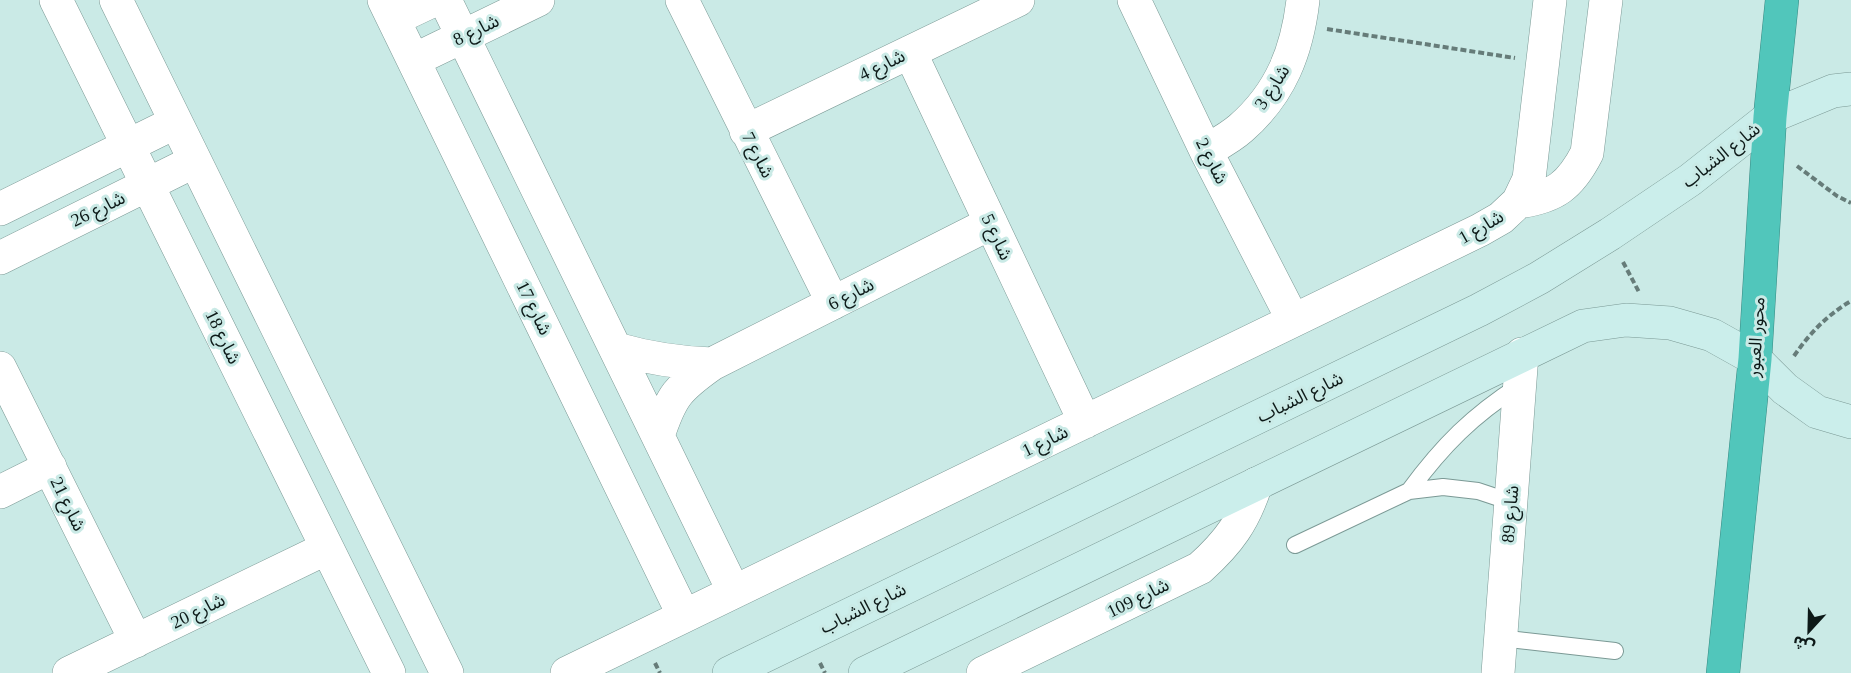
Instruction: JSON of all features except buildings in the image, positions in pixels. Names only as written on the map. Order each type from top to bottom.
[{"type":"highway","name":"محور العبور","points":[[1723,673],[1766,370],[1769,128],[1782,0]]},
{"type":"street","name":"شارع 18","points":[[56,0],[389,673]]},
{"type":"street","points":[[116,0],[447,673]]},
{"type":"street","points":[[389,10],[434,0]]},
{"type":"street","points":[[445,0],[734,592]]},
{"type":"street","name":"شارع 8","points":[[414,60],[538,0]]},
{"type":"street","name":"شارع 4","points":[[746,131],[1018,0]]},
{"type":"street","name":"شارع 2","points":[[1134,0],[1206,151],[1293,321]]},
{"type":"street","name":"شارع 1","points":[[567,673],[1501,218],[1518,202],[1528,179],[1550,0]]},
{"type":"street","name":"شارع 1","points":[[1518,202],[1541,199],[1561,189],[1577,173],[1587,153],[1606,0]]},
{"type":"street","name":"شارع 7","points":[[681,2],[833,303]]},
{"type":"street","name":"شارع 17","points":[[389,10],[684,616]]},
{"type":"street","name":"شارع 3","points":[[1206,151],[1241,129],[1269,99],[1289,64],[1302,12]]},
{"type":"street","name":"شارع 5","points":[[910,52],[1085,422]]},
{"type":"street","name":"شارع الشباب","points":[[729,673],[1479,310],[1539,278],[1610,234],[1769,128],[1833,91],[1851,89]]},
{"type":"street","points":[[0,209],[176,122]]},
{"type":"street","name":"شارع 26","points":[[0,258],[195,161]]},
{"type":"street","name":"شارع 6","points":[[658,436],[668,406],[686,382],[711,364],[991,223]]},
{"type":"street","points":[[865,673],[1256,484],[1522,369],[1583,326],[1626,320],[1670,323],[1712,335],[1766,370],[1785,389],[1817,412],[1851,422]]},
{"type":"street","name":"شارع 6","points":[[616,349],[668,362],[711,364]]},
{"type":"street","name":"شارع 21","points":[[0,368],[136,641]]},
{"type":"street","name":"شارع 89","points":[[1498,673],[1522,369]]},
{"type":"street","points":[[0,492],[50,467]]},
{"type":"street","name":"شارع 109","points":[[983,673],[1200,568],[1220,551],[1236,531],[1248,508],[1256,484]]},
{"type":"street","name":"شارع 20","points":[[69,673],[327,548]]},
{"type":"lane","points":[[1409,491],[1458,431],[1488,406],[1522,369]]},
{"type":"lane","points":[[1295,545],[1409,491],[1443,487],[1478,491],[1511,502]]},
{"type":"lane","points":[[1500,638],[1615,651]]},
{"type":"path","points":[[1302,12],[1543,62]]},
{"type":"path","points":[[1769,128],[1814,180],[1851,203]]},
{"type":"path","points":[[1610,234],[1654,322]]},
{"type":"path","points":[[1766,370],[1828,316],[1851,301]]}]
